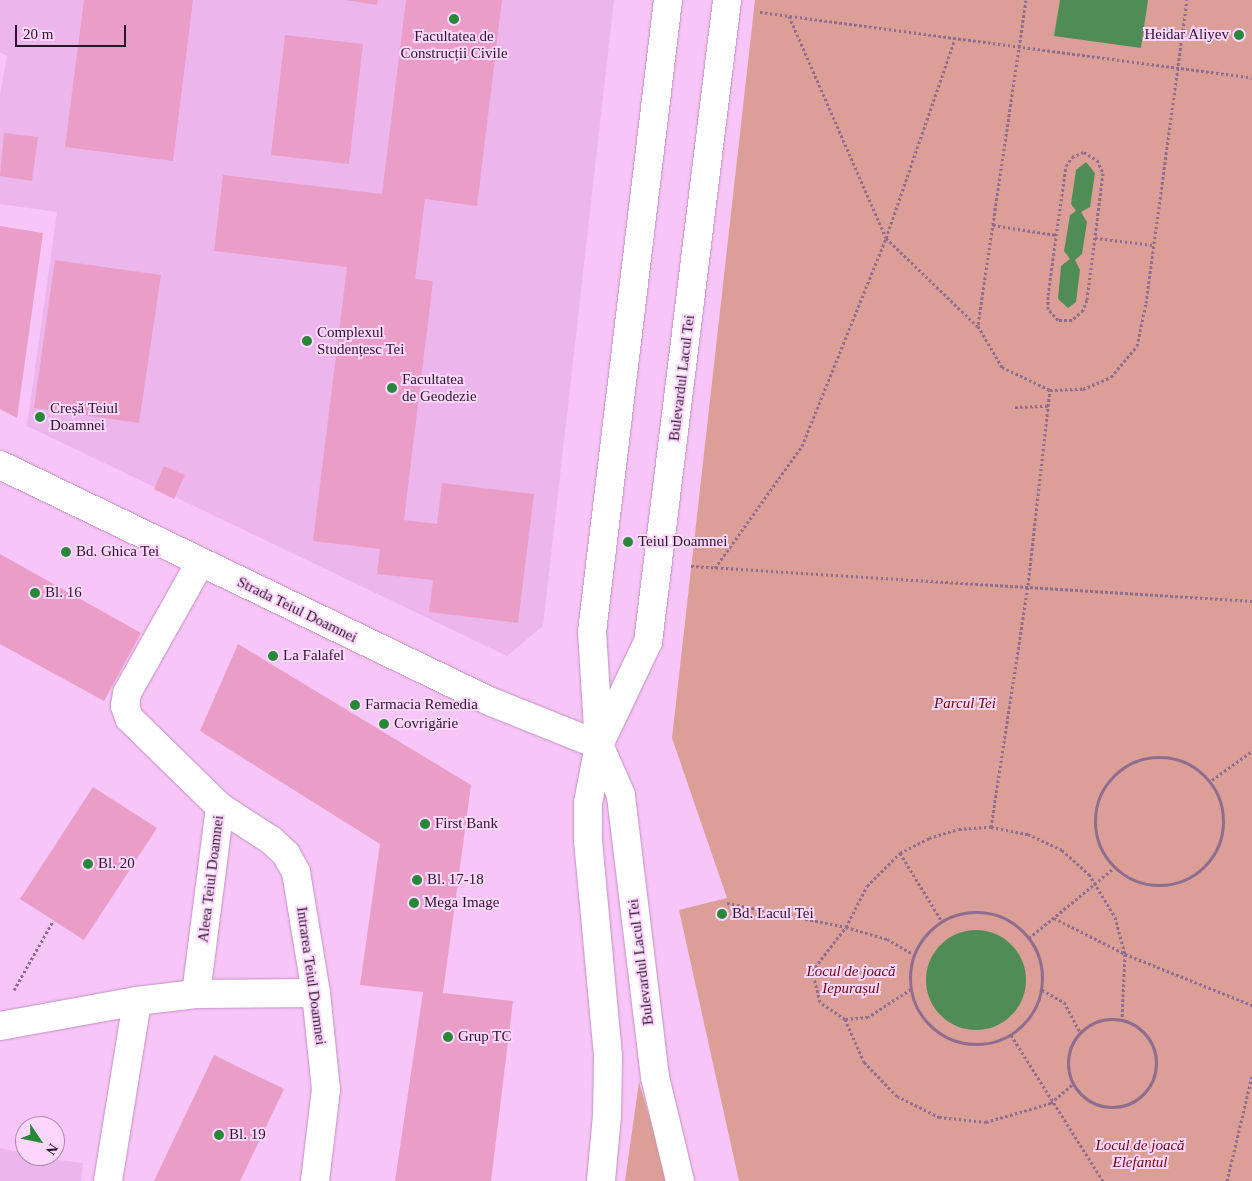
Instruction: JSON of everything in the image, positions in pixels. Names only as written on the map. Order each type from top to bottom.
[{"type":"main road","name":"Bulevardul Lacul Tei","points":[[601,1181],[607,1114],[608,1056],[588,841],[588,803],[599,745],[592,632],[668,0]]},
{"type":"main road","name":"Bulevardul Lacul Tei","points":[[680,1181],[655,1077],[621,795],[599,745],[648,642],[660,563],[727,0]]},
{"type":"main road","name":"Strada Teiul Doamnei","points":[[0,465],[489,701],[599,745]]},
{"type":"main road","name":"Aleea Teiul Doamnei","points":[[196,994],[220,807],[129,718],[125,706],[127,693],[200,563]]},
{"type":"main road","name":"Intrarea Teiul Doamnei","points":[[220,807],[270,840],[286,854],[296,872],[316,994],[326,1088],[315,1181]]},
{"type":"main road","points":[[0,1026],[137,1001],[196,994],[316,994]]},
{"type":"main road","points":[[108,1181],[137,1001]]},
{"type":"path","points":[[978,326],[1026,0]]},
{"type":"path","points":[[789,16],[886,238],[978,326],[1002,367],[1050,390],[1083,389],[1111,377],[1137,346],[1154,245],[1176,68],[1187,0]]},
{"type":"path","points":[[752,11],[1252,78]]},
{"type":"path","points":[[715,568],[802,446],[886,238],[956,39]]},
{"type":"path","points":[[1084,152],[1097,160],[1103,173],[1083,310],[1072,320],[1058,320],[1048,309],[1056,235],[1066,166],[1072,157],[1084,152]]},
{"type":"path","points":[[992,225],[1056,235]]},
{"type":"path","points":[[1095,238],[1154,245]]},
{"type":"path","points":[[991,827],[1028,585],[1050,390]]},
{"type":"path","points":[[1015,407],[1048,406]]},
{"type":"path","points":[[660,563],[715,568],[1028,585],[1252,601]]},
{"type":"path","points":[[1211,780],[1252,751]]},
{"type":"path","points":[[1150,755],[1184,759],[1211,780],[1224,806],[1223,836],[1210,862],[1187,880],[1158,886],[1130,879],[1108,861],[1094,829],[1098,796],[1119,768],[1150,755]]},
{"type":"path","points":[[1072,1085],[1051,1103],[986,1122],[939,1117],[897,1096],[864,1062],[845,1019],[820,1002],[812,971],[846,927],[867,886],[900,853],[929,838],[959,829],[991,827],[1028,834],[1062,850],[1089,874],[1115,917],[1125,954],[1122,1019]]},
{"type":"path","points":[[900,853],[941,920]]},
{"type":"path","points":[[1029,938],[1115,867]]},
{"type":"path","points":[[727,903],[846,927],[887,939],[913,954]]},
{"type":"path","points":[[980,911],[1004,917],[1024,931],[1029,938],[1037,950],[1043,974],[1041,990],[1029,1019],[1011,1035],[985,1045],[957,1043],[933,1030],[916,1008],[911,989],[913,954],[922,938],[941,920],[957,914],[980,911]]},
{"type":"path","points":[[1054,918],[1125,954],[1252,1005]]},
{"type":"path","points":[[10,997],[53,921]]},
{"type":"path","points":[[845,1019],[868,1017],[911,989]]},
{"type":"path","points":[[1041,990],[1064,1002],[1080,1032]]},
{"type":"path","points":[[1122,1019],[1141,1029],[1154,1046],[1157,1069],[1149,1090],[1132,1104],[1111,1109],[1090,1102],[1072,1085],[1067,1068],[1069,1048],[1080,1032],[1099,1020],[1122,1019]]},
{"type":"path","points":[[1011,1035],[1051,1103],[1103,1181]]},
{"type":"path","points":[[1226,1181],[1252,1076]]},
{"type":"shaded area","name":"Complexul Studențesc Tei","points":[[0,0],[614,0],[543,626],[507,656],[27,426],[57,212],[0,204],[0,95],[7,56],[0,52]]},
{"type":"shaded area","points":[[1060,0],[1148,0],[1141,48],[1054,36]]},
{"type":"shaded area","points":[[1086,162],[1095,173],[1090,207],[1081,212],[1087,222],[1082,254],[1075,260],[1080,270],[1076,302],[1068,308],[1058,299],[1061,266],[1070,259],[1064,251],[1070,215],[1076,211],[1071,204],[1076,170]]},
{"type":"shaded area","points":[[976,930],[986,931],[1004,938],[1018,952],[1025,970],[1025,990],[1018,1008],[1004,1022],[986,1029],[976,1030],[966,1029],[948,1022],[934,1008],[927,990],[926,980],[927,970],[934,952],[948,938],[966,931]]},
{"type":"shaded area","points":[[0,1148],[15,1151],[15,1166],[65,1166],[65,1161],[83,1163],[81,1181],[0,1181]]},
{"type":"green space","name":"Parcul Tei","points":[[755,0],[1252,0],[1252,1181],[739,1181],[679,910],[727,898],[672,738]]},
{"type":"green space","points":[[639,1082],[668,1181],[625,1181]]},
{"type":"building","points":[[84,0],[193,0],[173,161],[65,147]]},
{"type":"building","points":[[345,0],[378,0],[377,5]]},
{"type":"building","points":[[406,0],[502,0],[477,206],[425,199],[415,279],[433,281],[404,520],[437,524],[442,483],[534,494],[518,623],[429,612],[433,580],[377,574],[380,549],[313,541],[347,267],[214,251],[223,175],[382,194]]},
{"type":"building","points":[[285,35],[363,44],[349,164],[271,155]]},
{"type":"building","points":[[4,133],[38,137],[32,181],[0,176]]},
{"type":"building","points":[[0,226],[43,233],[17,418],[0,409]]},
{"type":"building","points":[[55,260],[161,275],[139,423],[34,408]]},
{"type":"building","points":[[164,466],[185,475],[174,499],[154,489]]},
{"type":"building","name":"Bl. 16","points":[[0,554],[141,633],[104,701],[0,644]]},
{"type":"building","name":"Bl. 17-18","points":[[238,644],[471,785],[443,993],[513,1001],[491,1181],[395,1181],[423,992],[360,985],[380,844],[200,731]]},
{"type":"building","name":"Bl. 20","points":[[93,787],[157,828],[84,940],[20,899]]},
{"type":"building","name":"Bl. 19","points":[[214,1055],[284,1089],[240,1181],[154,1181]]},
{"type":"place","name":"Facultatea de Construcții Civile","points":[[454,19]]},
{"type":"place","name":"Heidar Aliyev","points":[[1239,35]]},
{"type":"place","name":"Complexul Studențesc Tei","points":[[307,341]]},
{"type":"place","name":"Facultatea de Geodezie","points":[[392,388]]},
{"type":"place","name":"Creșă Teiul Doamnei","points":[[40,417]]},
{"type":"place","name":"Teiul Doamnei","points":[[628,542]]},
{"type":"place","name":"Bd. Ghica Tei","points":[[66,552]]},
{"type":"place","name":"Bl. 16","points":[[35,593]]},
{"type":"place","name":"La Falafel","points":[[273,656]]},
{"type":"place","name":"Farmacia Remedia","points":[[355,705]]},
{"type":"place","name":"Covrigărie","points":[[384,724]]},
{"type":"place","name":"First Bank","points":[[425,824]]},
{"type":"place","name":"Bl. 20","points":[[88,864]]},
{"type":"place","name":"Bl. 17-18","points":[[417,880]]},
{"type":"place","name":"Mega Image","points":[[414,903]]},
{"type":"place","name":"Bd. Lacul Tei","points":[[722,914]]},
{"type":"place","name":"Grup TC","points":[[448,1037]]},
{"type":"place","name":"Bl. 19","points":[[219,1135]]},
{"type":"park label","name":"Locul de joacă Iepurașul","points":[[851,980]]},
{"type":"park label","name":"Locul de joacă Elefantul","points":[[1140,1154]]}]
